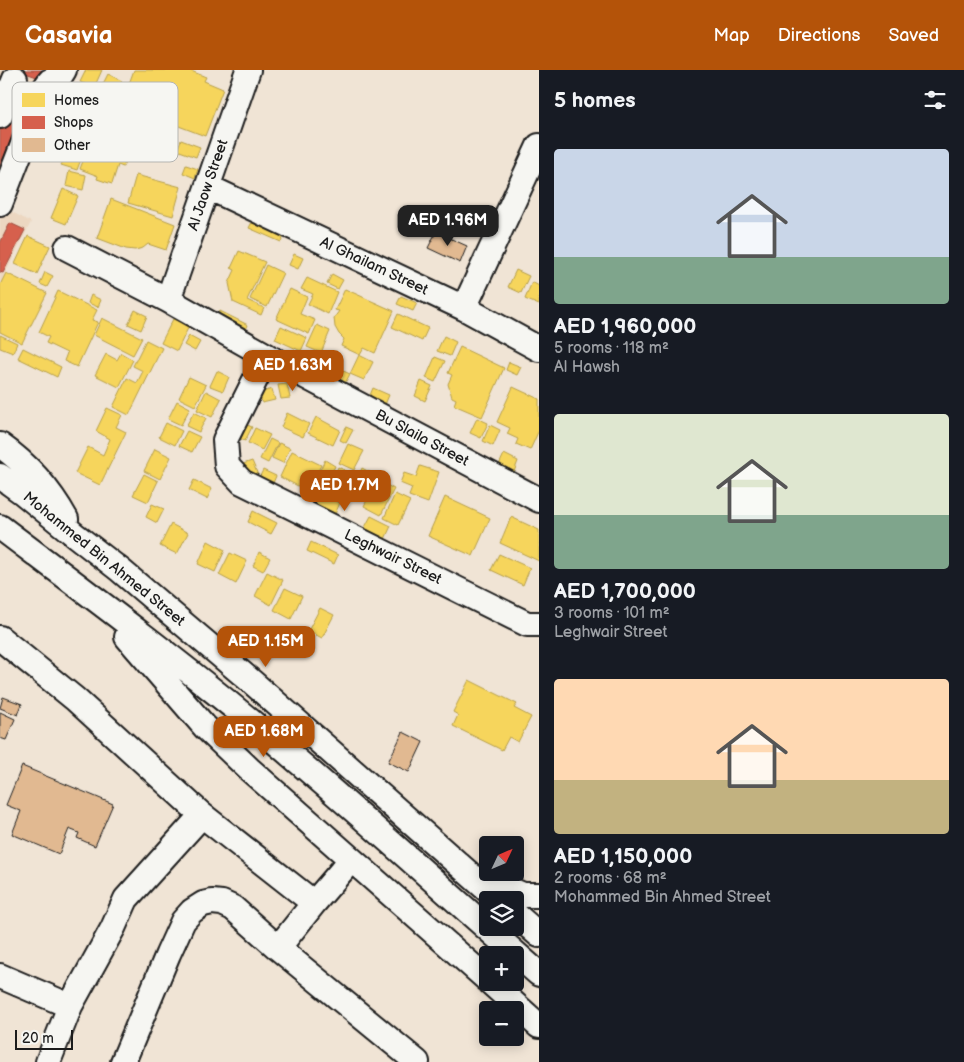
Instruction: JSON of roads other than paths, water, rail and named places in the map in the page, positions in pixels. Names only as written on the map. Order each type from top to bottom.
[{"type":"street","points":[[49,82],[59,78],[64,70]]},
{"type":"street","name":"Al Jaow Street","points":[[168,300],[248,70]]},
{"type":"street","points":[[0,116],[12,86]]},
{"type":"street","points":[[464,308],[539,146]]},
{"type":"street","points":[[0,204],[16,162]]},
{"type":"street","name":"Al Ghailam Street","points":[[208,187],[464,308],[539,349]]},
{"type":"street","name":"Bu Slaila Street","points":[[67,248],[168,300],[267,356],[539,500]]},
{"type":"street","name":"Leghwair Street","points":[[267,356],[225,440],[227,466],[242,482],[527,624],[539,624]]},
{"type":"street","points":[[0,445],[11,452],[48,490],[63,512],[75,536]]},
{"type":"street","name":"Mohammed Bin Ahmed Street","points":[[0,476],[120,570],[252,682],[489,891]]},
{"type":"street","points":[[0,528],[180,664],[268,736],[331,789],[539,974]]},
{"type":"street","points":[[99,603],[215,738],[479,972]]},
{"type":"street","points":[[0,638],[74,698],[202,815],[314,903]]},
{"type":"street","points":[[48,1062],[70,1006],[113,928],[126,899],[202,815]]},
{"type":"street","points":[[278,948],[351,860]]},
{"type":"street","points":[[466,871],[523,895],[539,895]]},
{"type":"street","points":[[123,1062],[183,921],[192,911],[203,904],[212,902],[222,903],[233,908],[393,1053],[417,1062]]},
{"type":"street","points":[[524,922],[539,935]]},
{"type":"street","points":[[0,976],[70,1006]]},
{"type":"street","points":[[500,991],[539,1026]]}]
